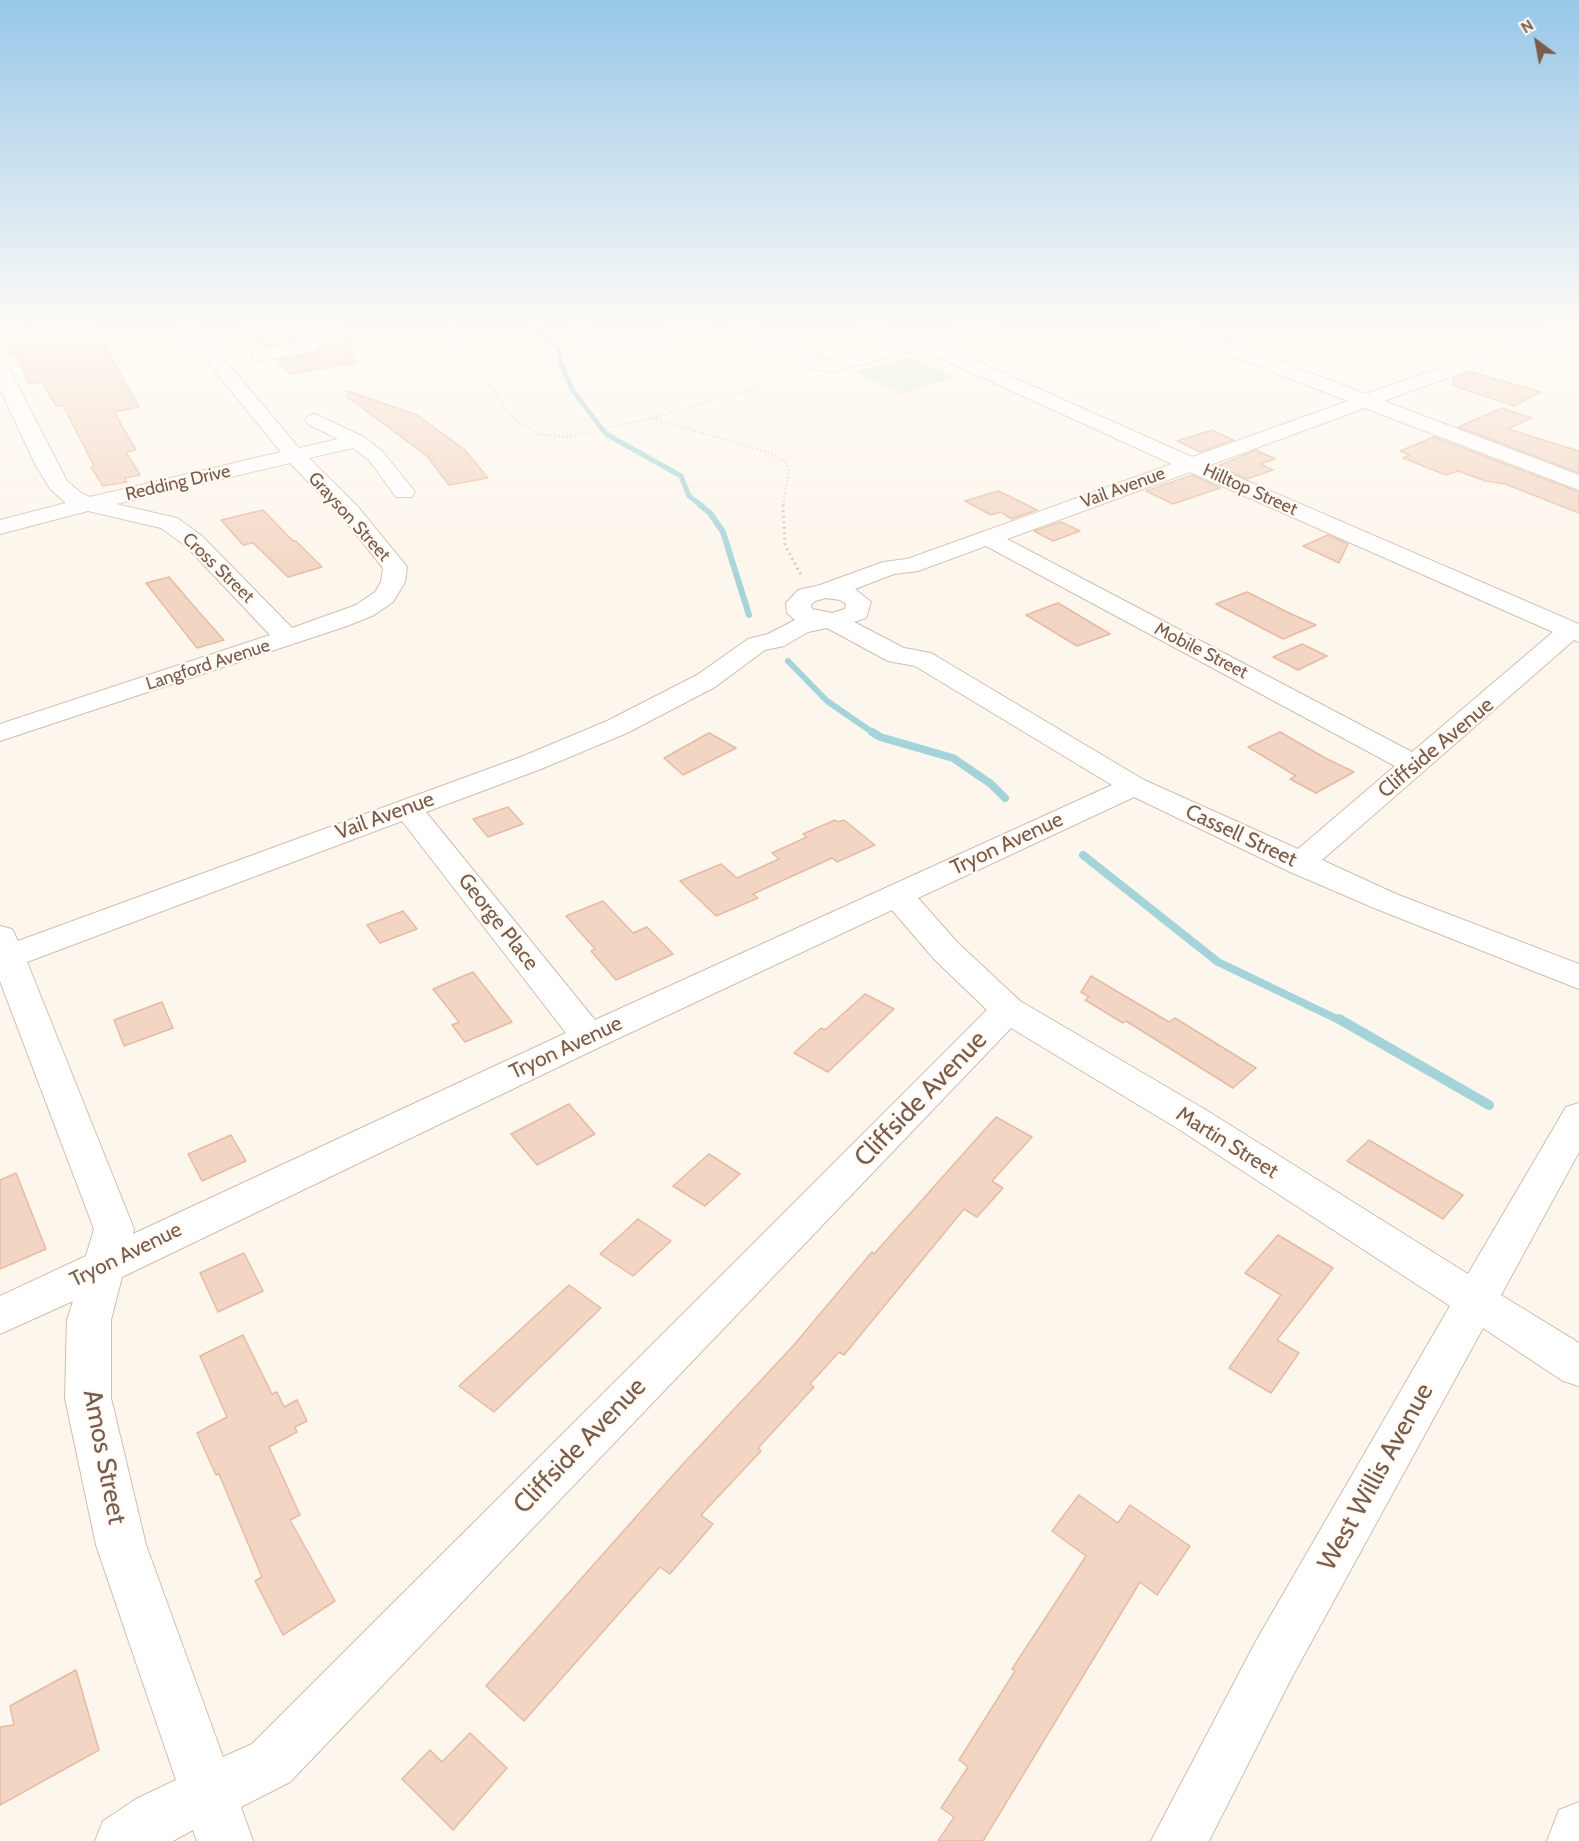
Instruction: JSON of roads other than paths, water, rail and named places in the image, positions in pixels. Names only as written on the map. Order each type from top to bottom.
[{"type":"street","name":"Cross Street","points":[[21,412],[46,465],[59,485],[73,498],[88,504],[169,523],[194,541],[288,639]]},
{"type":"street","name":"Grayson Street","points":[[258,412],[294,455],[350,512],[394,570]]},
{"type":"street","name":"Hilltop Street","points":[[1072,412],[1575,632]]},
{"type":"street","name":"Vail Avenue","points":[[757,644],[760,634],[813,597],[891,567],[910,566],[1336,412]]},
{"type":"street","points":[[1394,412],[1579,483]]},
{"type":"street","points":[[315,420],[357,441],[376,456],[404,492]]},
{"type":"street","name":"Redding Drive","points":[[0,527],[357,441]]},
{"type":"street","name":"Mobile Street","points":[[986,537],[1416,766]]},
{"type":"street","name":"Vail Avenue","points":[[2,951],[531,763],[617,727],[706,681],[757,644],[775,641],[799,627],[851,617],[872,586],[904,574],[910,566]]},
{"type":"street","name":"Langford Avenue","points":[[0,733],[288,639],[365,610],[384,597],[393,582],[394,570]]},
{"type":"street","name":"Cassell Street","points":[[922,659],[918,647],[859,606],[847,594],[813,597],[806,616],[828,621],[897,655],[922,659],[1134,786],[1299,864],[1385,901],[1579,977]]},
{"type":"street","name":"Cliffside Avenue","points":[[1299,864],[1575,632]]},
{"type":"street","name":"Tryon Avenue","points":[[0,1316],[589,1036],[1134,786]]},
{"type":"street","name":"George Place","points":[[407,808],[589,1036]]},
{"type":"street","name":"Martin Street","points":[[897,895],[954,959],[1008,1010],[1193,1120],[1579,1366]]},
{"type":"street","name":"Amos Street","points":[[2,951],[114,1229],[89,1320],[88,1398],[121,1545],[216,1816]]},
{"type":"street","name":"Cliffside Avenue","points":[[123,1841],[156,1819],[216,1816],[1008,1010]]},
{"type":"street","name":"West Willis Avenue","points":[[1179,1841],[1274,1659],[1579,1117]]},
{"type":"street","points":[[1575,1841],[1579,1830]]},
{"type":"waterway","points":[[589,412],[606,434],[681,476],[689,496],[702,506]]},
{"type":"waterway","points":[[700,505],[710,513],[723,532],[749,615]]},
{"type":"waterway","points":[[788,661],[827,701],[873,733]]},
{"type":"waterway","points":[[873,733],[880,737],[953,758],[991,784],[1005,798]]},
{"type":"waterway","points":[[1083,855],[1218,962],[1341,1021]]},
{"type":"waterway","points":[[1339,1019],[1489,1105]]}]
